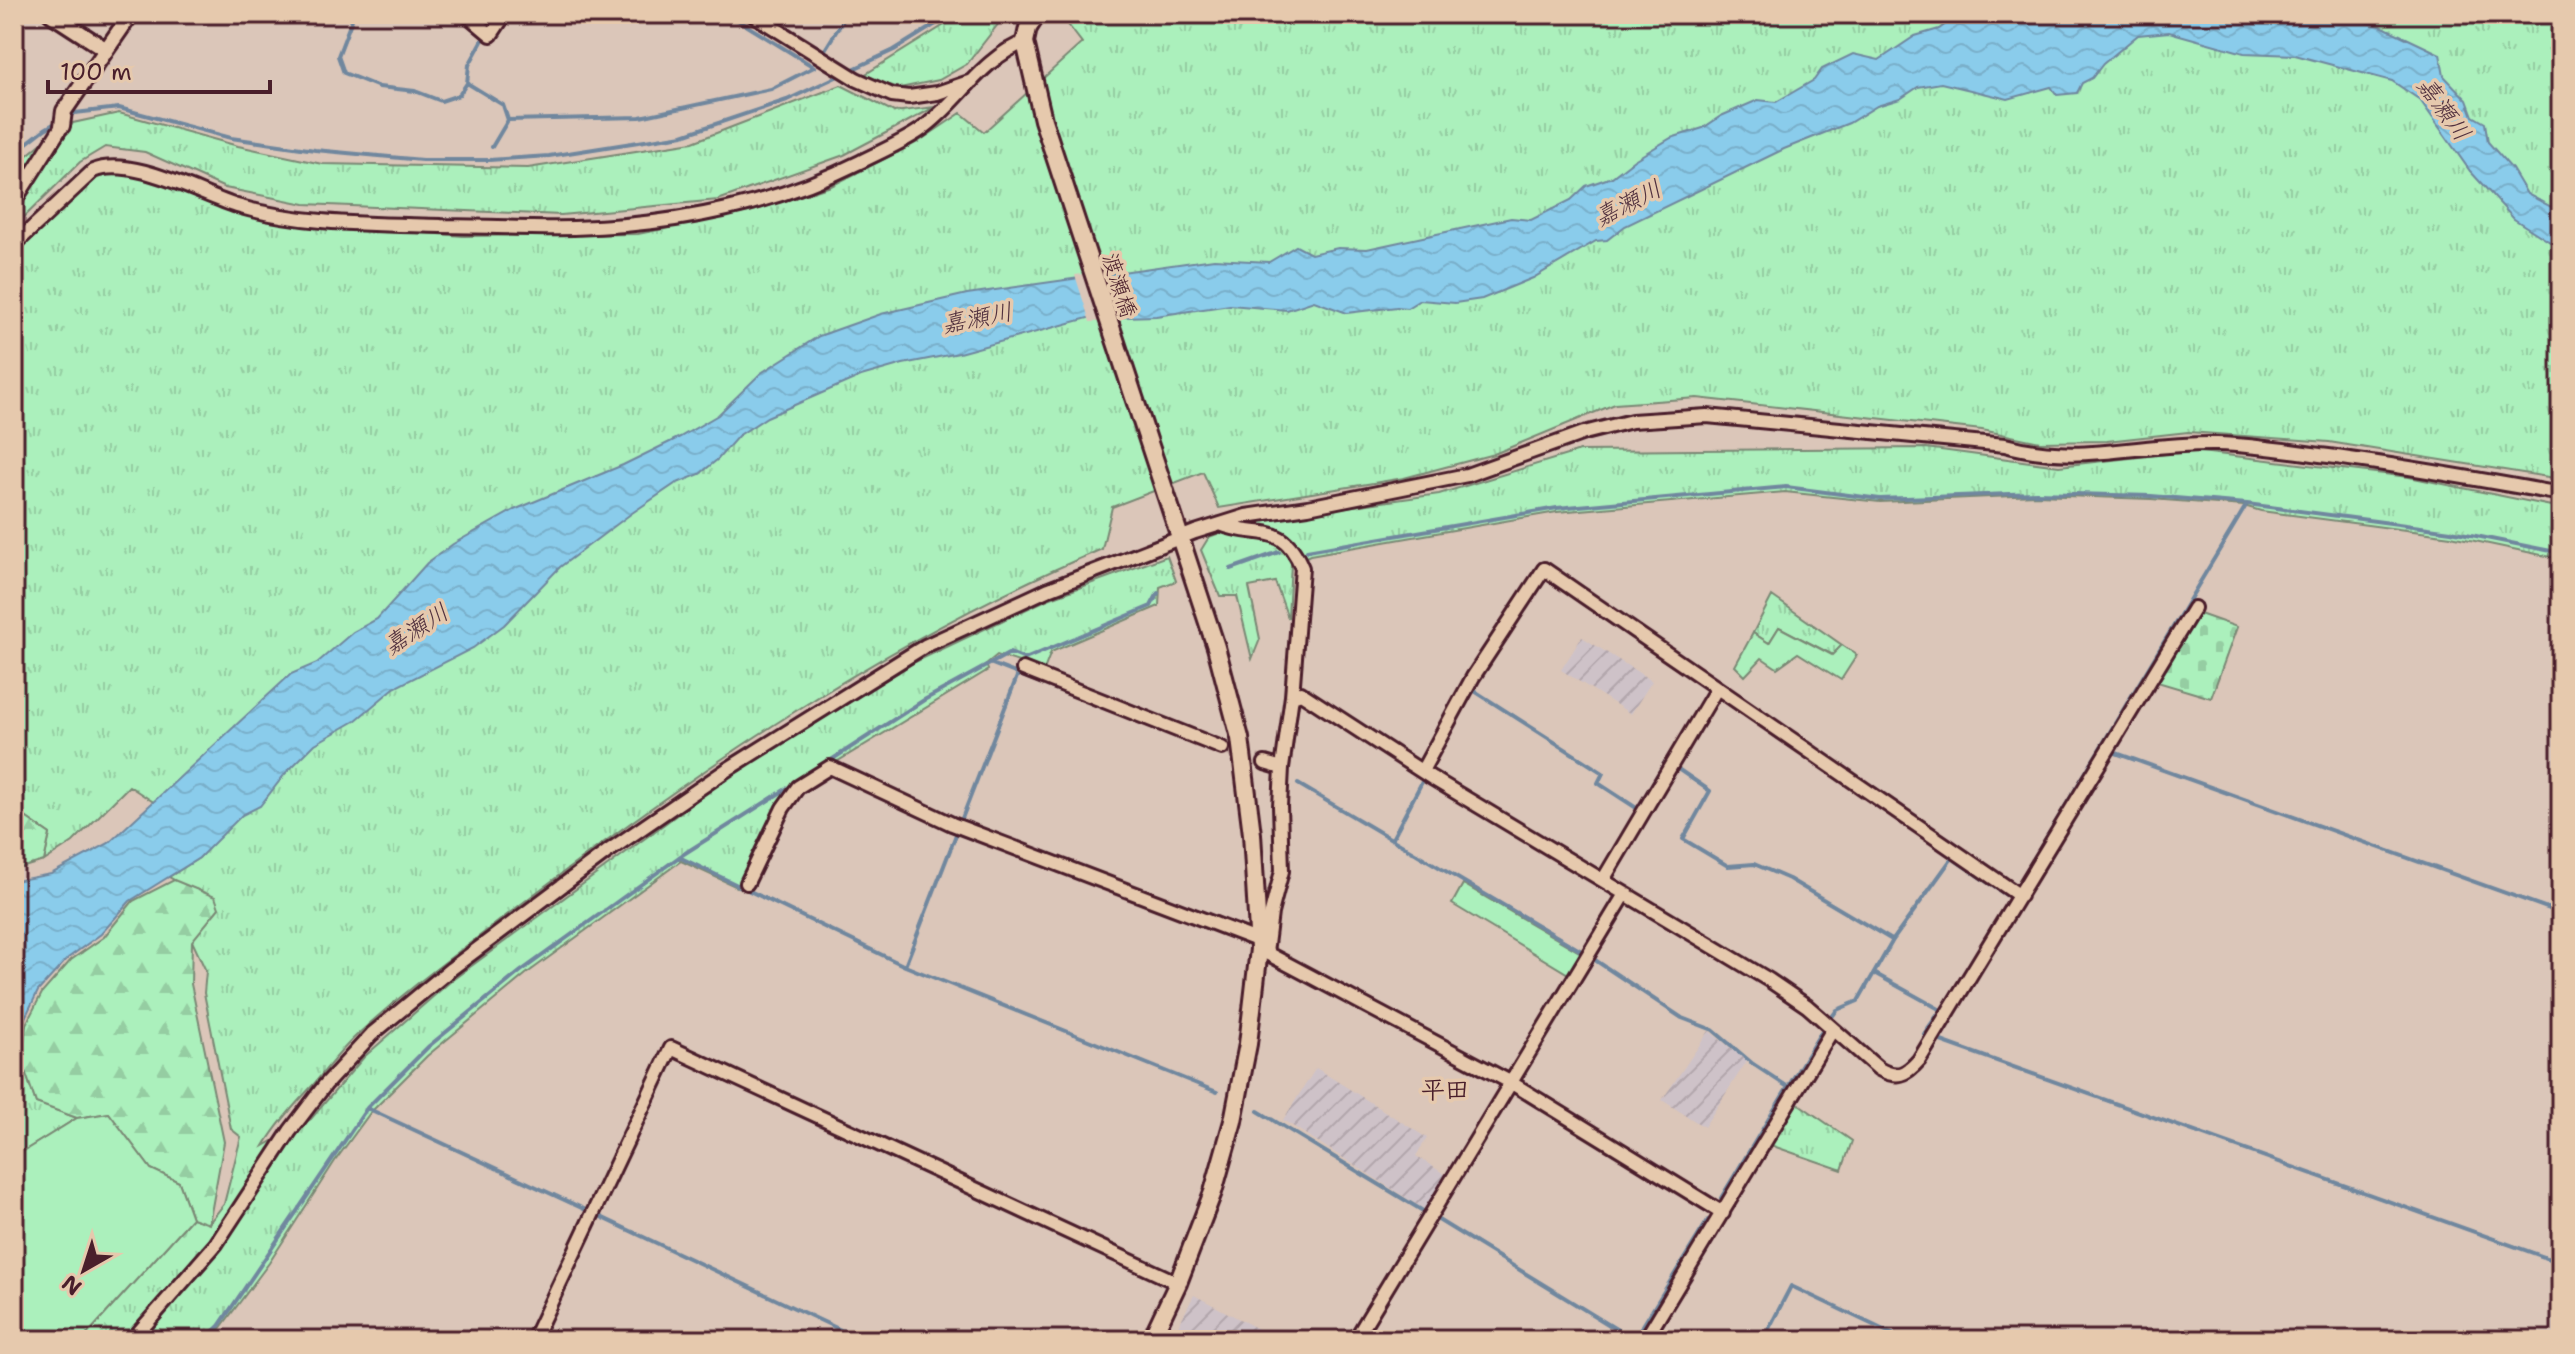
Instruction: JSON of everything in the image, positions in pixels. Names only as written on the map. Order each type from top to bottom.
[{"type":"main road","points":[[1027,49],[1028,28],[1037,14]]},
{"type":"main road","name":"渡瀬橋","points":[[1027,49],[1043,120],[1216,647],[1240,738],[1252,834],[1261,947],[1248,1044],[1233,1121],[1213,1192],[1178,1283],[1151,1340]]},
{"type":"street","points":[[51,14],[105,49]]},
{"type":"street","points":[[14,202],[105,49],[131,14]]},
{"type":"street","points":[[466,14],[487,32],[505,14]]},
{"type":"street","points":[[752,14],[856,79],[892,95],[909,97],[937,93],[972,81]]},
{"type":"street","points":[[14,245],[93,171],[106,166],[138,169],[237,206],[323,222],[572,228],[619,226],[699,216],[770,200],[827,179],[886,150],[943,113],[972,81],[1005,53],[1027,49]]},
{"type":"street","points":[[132,1340],[216,1244],[290,1131],[325,1085],[372,1034],[451,969],[607,852],[728,769],[925,646],[1178,532],[1246,516],[1384,493],[1467,475],[1584,433],[1632,421],[1707,416],[2005,445],[2031,453],[2099,455],[2163,446],[2216,444],[2274,449],[2390,464],[2561,494]]},
{"type":"street","points":[[1220,524],[1234,530],[1264,531],[1287,541],[1302,568],[1292,696],[1282,768],[1282,871],[1261,947]]},
{"type":"street","points":[[1422,771],[1473,677],[1544,569],[2020,896]]},
{"type":"street","points":[[1292,696],[1301,693],[1422,771],[1769,980],[1807,1006],[1879,1069],[1901,1076],[1919,1060],[2194,608]]},
{"type":"street","points":[[1023,669],[1222,748]]},
{"type":"street","points":[[1603,880],[1717,688]]},
{"type":"street","points":[[1265,763],[1282,768]]},
{"type":"street","points":[[747,883],[783,808],[798,787],[830,767],[952,824],[1261,947],[1510,1082],[1723,1213]]},
{"type":"street","points":[[1355,1340],[1625,894]]},
{"type":"street","points":[[1645,1340],[1723,1213],[1828,1025]]},
{"type":"street","points":[[533,1340],[671,1048],[1178,1283]]},
{"type":"shaded area","points":[[1582,637],[1652,681],[1631,714],[1561,670]]},
{"type":"shaded area","points":[[1709,1031],[1747,1061],[1704,1127],[1662,1100]]},
{"type":"shaded area","points":[[1316,1068],[1427,1138],[1416,1156],[1446,1175],[1424,1209],[1283,1120]]},
{"type":"shaded area","points":[[1194,1295],[1279,1340],[1171,1340]]},
{"type":"green space","points":[[962,14],[1006,14],[967,64],[939,80],[900,88],[861,77]]},
{"type":"green space","points":[[1075,14],[2561,14],[2561,479],[2329,442],[2188,432],[2107,441],[2040,442],[1982,430],[1697,398],[1615,404],[1494,454],[1404,478],[1219,508],[1203,472],[1112,507],[1102,549],[1022,585],[866,668],[717,762],[645,813],[374,1019],[287,1114],[264,1146],[311,1119],[364,1057],[451,981],[731,775],[915,662],[1048,599],[1167,556],[1176,581],[1160,587],[1159,606],[1051,652],[1044,670],[997,655],[986,664],[988,670],[787,792],[737,887],[681,861],[526,974],[427,1056],[370,1113],[269,1263],[219,1330],[207,1340],[82,1340],[192,1218],[209,1223],[224,1204],[241,1137],[231,1129],[204,993],[206,971],[192,941],[174,880],[169,877],[205,851],[155,803],[129,786],[73,842],[44,861],[50,834],[21,814],[14,815],[14,255],[103,172],[126,171],[230,208],[293,222],[463,236],[638,234],[753,211],[831,186],[918,142],[961,113],[984,132],[1082,43],[1066,22]]},
{"type":"green space","points":[[841,85],[894,112],[935,107],[844,155],[718,200],[561,215],[305,204],[225,188],[145,152],[105,147],[80,162],[14,227],[14,215],[73,123],[119,113],[238,146],[322,164],[528,168],[693,142]]},
{"type":"green space","points":[[49,137],[14,193],[14,166]]},
{"type":"green space","points":[[1926,448],[2059,466],[2192,451],[2409,477],[2561,508],[2561,559],[2451,536],[2261,511],[2244,506],[2036,495],[1880,502],[1785,492],[1557,512],[1310,555],[1291,564],[1288,618],[1275,582],[1249,587],[1260,639],[1252,659],[1237,596],[1220,596],[1201,550],[1209,537],[1254,520],[1439,494],[1580,451]]},
{"type":"green space","points":[[1772,596],[1842,645],[1833,655],[1779,627],[1769,643],[1753,633]]},
{"type":"green space","points":[[2197,613],[2237,627],[2211,698],[2154,681]]},
{"type":"green space","points":[[1779,627],[1832,655],[1842,645],[1857,655],[1841,680],[1798,653],[1777,668],[1762,658],[1745,676],[1735,666],[1753,633],[1769,643]]},
{"type":"green space","points":[[21,814],[50,834],[44,861],[14,870],[14,815]]},
{"type":"green space","points":[[174,880],[215,897],[219,908],[192,941],[191,984],[224,1142],[209,1224],[192,1218],[179,1182],[151,1169],[109,1113],[77,1118],[36,1103],[22,1062],[26,1024],[42,993],[71,960],[104,937],[133,901]]},
{"type":"green space","points":[[1463,884],[1581,953],[1570,975],[1452,904]]},
{"type":"green space","points":[[17,1057],[22,1062],[36,1103],[77,1118],[14,1157],[14,1099]]},
{"type":"green space","points":[[1796,1102],[1852,1141],[1842,1170],[1770,1145]]},
{"type":"green space","points":[[109,1113],[151,1169],[179,1182],[192,1218],[82,1340],[14,1340],[14,1157],[77,1118]]},
{"type":"water","name":"嘉瀬川","points":[[1978,14],[2329,14],[2381,26],[2440,54],[2444,76],[2467,100],[2473,116],[2485,123],[2488,142],[2512,169],[2527,194],[2561,212],[2561,249],[2514,219],[2470,171],[2420,100],[2392,81],[2295,55],[2244,53],[2169,32],[2138,35],[2103,64],[2092,78],[2082,83],[2077,93],[2057,95],[2051,87],[2008,99],[1941,83],[1918,87],[1900,99],[1877,106],[1849,123],[1784,149],[1625,226],[1607,240],[1596,241],[1533,278],[1482,299],[1455,303],[1420,300],[1407,308],[1347,313],[1314,301],[1287,310],[1230,305],[1156,316],[1088,318],[861,376],[767,417],[738,436],[700,474],[675,484],[560,567],[504,625],[473,648],[394,688],[355,721],[315,744],[285,774],[260,806],[242,815],[199,858],[130,901],[101,934],[68,958],[38,991],[21,1026],[14,1099],[14,881],[51,874],[109,843],[291,674],[317,663],[353,632],[377,619],[427,563],[453,544],[514,510],[623,465],[680,437],[718,415],[761,373],[819,336],[881,314],[967,294],[1214,259],[1269,262],[1296,246],[1311,254],[1338,248],[1367,249],[1511,218],[1531,220],[1571,200],[1586,186],[1612,177],[1671,138],[1703,128],[1721,116],[1758,100],[1776,102],[1814,80],[1822,69],[1853,54],[1879,60],[1915,36],[1939,29],[1954,18]]},
{"type":"pier","points":[[1103,271],[1119,321],[1090,322],[1075,275]]},
{"type":"waterway","points":[[354,14],[338,56],[344,73],[379,87],[415,91],[441,101],[459,95],[467,83]]},
{"type":"waterway","points":[[492,147],[508,120],[503,105],[467,83],[469,65],[497,14]]},
{"type":"waterway","points":[[728,14],[814,67]]},
{"type":"waterway","points":[[821,56],[847,14]]},
{"type":"waterway","points":[[69,116],[119,108],[231,138],[422,160],[549,156],[683,135],[787,100],[894,50],[952,14]]},
{"type":"waterway","points":[[508,120],[640,117],[771,89],[814,67]]},
{"type":"waterway","points":[[14,153],[57,122]]},
{"type":"waterway","points":[[1307,551],[1557,508],[1786,487],[1880,499],[2036,493],[2151,496],[2247,504],[2451,531],[2561,553]]},
{"type":"waterway","points":[[1721,1198],[1821,1032],[1837,1010],[1858,1001],[1893,940],[1952,858],[2006,895],[2019,883],[2247,504]]},
{"type":"waterway","points":[[1231,569],[1279,552]]},
{"type":"waterway","points":[[825,764],[924,700],[1010,653],[1025,659],[1151,606],[1158,593]]},
{"type":"waterway","points":[[992,664],[1168,733]]},
{"type":"waterway","points":[[961,821],[1018,674]]},
{"type":"waterway","points":[[1456,721],[1473,690],[1603,773],[1598,783],[1638,809],[1640,806]]},
{"type":"waterway","points":[[2116,753],[2561,913]]},
{"type":"waterway","points":[[1644,798],[1665,762]]},
{"type":"waterway","points":[[1675,767],[1710,791],[1683,839],[1728,866],[1754,864],[1789,879],[1892,940]]},
{"type":"waterway","points":[[1392,839],[1423,780]]},
{"type":"waterway","points":[[204,1340],[219,1326],[367,1108],[429,1046],[521,971],[679,857],[794,784]]},
{"type":"waterway","points":[[1298,784],[1583,952]]},
{"type":"waterway","points":[[905,966],[957,832]]},
{"type":"waterway","points":[[679,857],[905,966],[1217,1092]]},
{"type":"waterway","points":[[1592,958],[1682,1018],[1713,1030],[1753,1064],[1788,1087]]},
{"type":"waterway","points":[[1874,973],[1941,1010],[1924,1034]]},
{"type":"waterway","points":[[1941,1041],[2561,1263]]},
{"type":"waterway","points":[[367,1108],[586,1210]]},
{"type":"waterway","points":[[1258,1111],[1423,1211]]},
{"type":"waterway","points":[[599,1216],[862,1340]]},
{"type":"waterway","points":[[1435,1218],[1634,1340]]},
{"type":"waterway","points":[[1634,1340],[1708,1220]]},
{"type":"waterway","points":[[1763,1340],[1791,1286],[1905,1340]]},
{"type":"tunnel","points":[[1222,748],[1265,763]]},
{"type":"district","name":"平田","points":[[1445,1090]]}]
